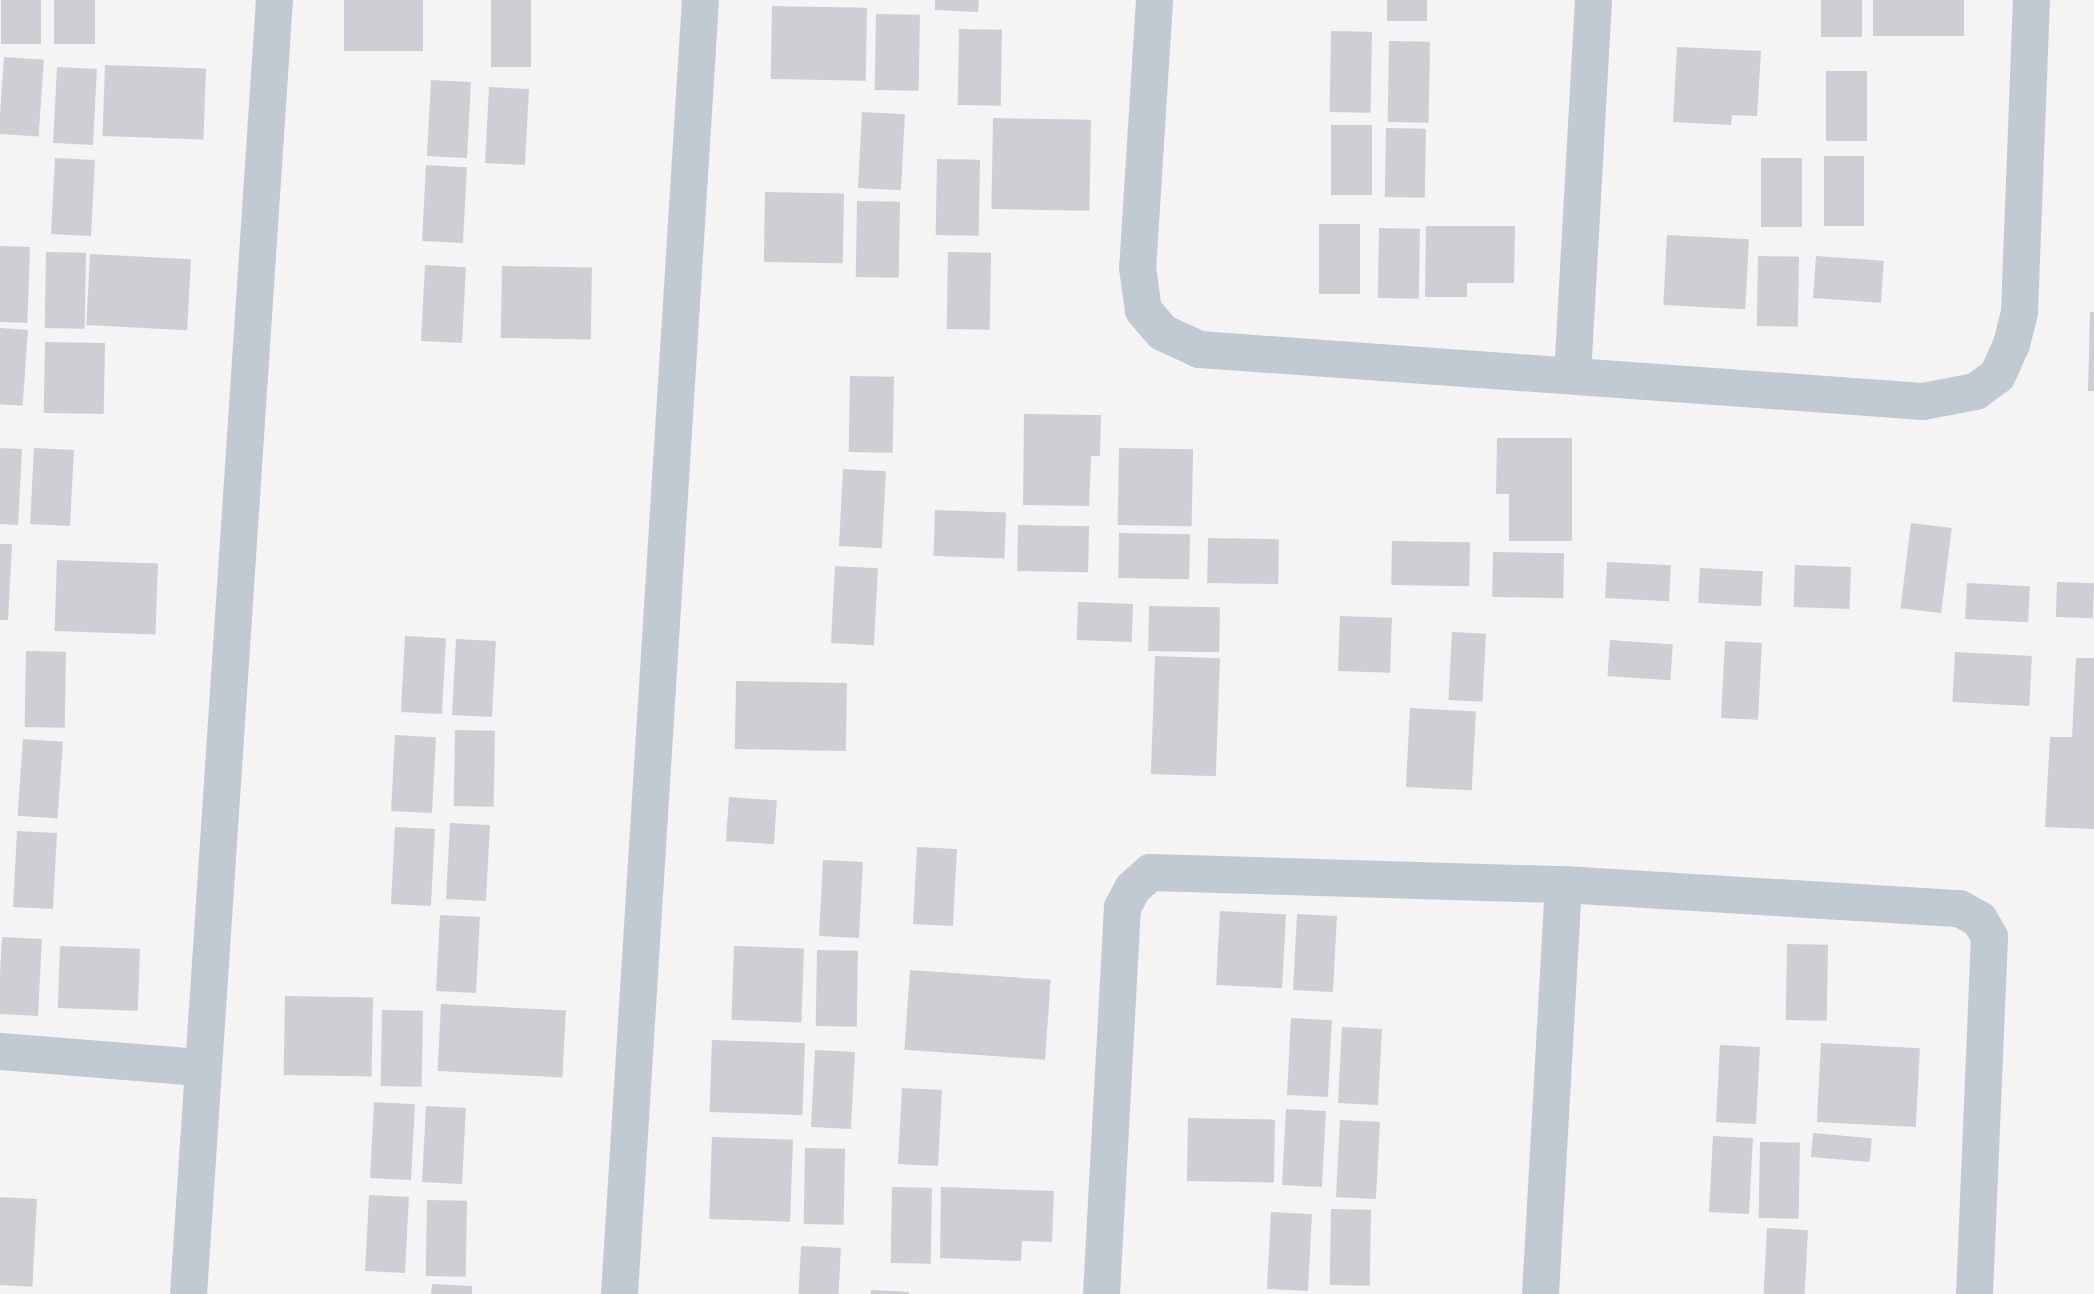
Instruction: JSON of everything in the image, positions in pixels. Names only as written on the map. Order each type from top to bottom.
[{"type":"street","points":[[188,1294],[200,1067],[274,0]]},
{"type":"street","points":[[620,1294],[700,0]]},
{"type":"street","points":[[1154,0],[1137,267],[1143,310],[1162,332],[1199,349],[1922,401],[1975,391],[1997,375],[2019,311],[2031,0]]},
{"type":"street","points":[[1572,375],[1592,0]]},
{"type":"street","points":[[1101,1294],[1122,907],[1132,888],[1150,872],[1563,884],[1959,908],[1979,919],[1989,936],[1974,1294]]},
{"type":"street","points":[[1540,1294],[1563,884]]},
{"type":"street","points":[[0,1051],[200,1067]]},
{"type":"building","points":[[1,0],[41,0],[41,44],[1,44]]},
{"type":"building","points":[[54,0],[95,0],[95,44],[54,44]]},
{"type":"building","points":[[344,0],[423,0],[423,51],[344,51]]},
{"type":"building","points":[[491,0],[531,0],[531,67],[491,67]]},
{"type":"building","points":[[935,0],[979,0],[978,12],[935,10]]},
{"type":"building","points":[[1387,0],[1427,0],[1427,21],[1387,21]]},
{"type":"building","points":[[1821,0],[1862,0],[1862,37],[1821,37]]},
{"type":"building","points":[[1873,0],[1964,0],[1964,36],[1873,36]]},
{"type":"building","points":[[772,6],[867,8],[866,81],[771,79]]},
{"type":"building","points":[[876,14],[920,15],[919,91],[875,90]]},
{"type":"building","points":[[959,29],[1002,30],[1001,106],[958,105]]},
{"type":"building","points":[[1331,31],[1372,32],[1371,113],[1330,112]]},
{"type":"building","points":[[1389,41],[1430,42],[1429,123],[1388,122]]},
{"type":"building","points":[[1677,47],[1761,51],[1757,116],[1732,115],[1731,125],[1673,122]]},
{"type":"building","points":[[4,57],[44,60],[39,137],[0,134]]},
{"type":"building","points":[[105,65],[206,69],[203,139],[103,136]]},
{"type":"building","points":[[57,67],[97,69],[93,145],[53,143]]},
{"type":"building","points":[[1826,71],[1867,71],[1867,141],[1826,141]]},
{"type":"building","points":[[431,80],[471,82],[467,158],[427,156]]},
{"type":"building","points":[[489,87],[529,89],[525,165],[485,163]]},
{"type":"building","points":[[862,112],[905,114],[901,190],[858,188]]},
{"type":"building","points":[[993,118],[1091,120],[1089,211],[991,209]]},
{"type":"building","points":[[1331,125],[1372,125],[1372,195],[1331,195]]},
{"type":"building","points":[[1386,128],[1426,129],[1425,198],[1385,197]]},
{"type":"building","points":[[1824,156],[1864,156],[1864,226],[1824,226]]},
{"type":"building","points":[[55,158],[95,160],[91,236],[51,234]]},
{"type":"building","points":[[1761,158],[1802,158],[1802,227],[1761,227]]},
{"type":"building","points":[[937,159],[980,160],[979,236],[936,235]]},
{"type":"building","points":[[426,165],[467,167],[463,243],[422,241]]},
{"type":"building","points":[[765,192],[844,193],[843,263],[764,262]]},
{"type":"building","points":[[857,201],[900,202],[899,278],[856,277]]},
{"type":"building","points":[[1319,224],[1360,224],[1360,294],[1319,294]]},
{"type":"building","points":[[1426,226],[1515,226],[1514,283],[1467,283],[1467,297],[1425,297]]},
{"type":"building","points":[[1379,228],[1420,229],[1419,299],[1378,298]]},
{"type":"building","points":[[1667,235],[1749,239],[1745,309],[1663,305]]},
{"type":"building","points":[[0,246],[30,247],[27,323],[0,322]]},
{"type":"building","points":[[46,252],[86,253],[85,329],[45,328]]},
{"type":"building","points":[[948,252],[991,253],[990,330],[947,329]]},
{"type":"building","points":[[90,254],[191,259],[187,330],[86,325]]},
{"type":"building","points":[[1758,256],[1799,257],[1798,327],[1757,326]]},
{"type":"building","points":[[1816,256],[1884,261],[1881,303],[1813,298]]},
{"type":"building","points":[[425,265],[466,267],[462,343],[421,341]]},
{"type":"building","points":[[502,266],[592,268],[591,340],[501,338]]},
{"type":"building","points":[[2090,312],[2094,312],[2094,391],[2088,391]]},
{"type":"building","points":[[0,328],[28,330],[23,406],[0,404]]},
{"type":"building","points":[[45,342],[105,343],[104,414],[44,413]]},
{"type":"building","points":[[850,376],[894,377],[893,453],[849,452]]},
{"type":"building","points":[[1024,414],[1101,415],[1100,456],[1091,456],[1089,506],[1023,505]]},
{"type":"building","points":[[1497,438],[1572,438],[1572,541],[1509,541],[1509,494],[1496,494]]},
{"type":"building","points":[[0,448],[22,449],[18,525],[0,524]]},
{"type":"building","points":[[34,448],[74,450],[70,526],[30,524]]},
{"type":"building","points":[[1119,448],[1193,449],[1192,526],[1118,525]]},
{"type":"building","points":[[843,469],[886,471],[882,548],[839,546]]},
{"type":"building","points":[[935,510],[1006,512],[1004,558],[933,556]]},
{"type":"building","points":[[1911,523],[1952,528],[1941,613],[1901,608]]},
{"type":"building","points":[[1018,525],[1089,526],[1088,572],[1017,571]]},
{"type":"building","points":[[1119,533],[1190,534],[1189,579],[1118,578]]},
{"type":"building","points":[[1208,538],[1279,539],[1278,584],[1207,583]]},
{"type":"building","points":[[1392,541],[1470,542],[1469,586],[1391,585]]},
{"type":"building","points":[[0,544],[12,544],[8,620],[0,620]]},
{"type":"building","points":[[1493,552],[1564,553],[1563,598],[1492,597]]},
{"type":"building","points":[[57,560],[158,564],[155,634],[55,631]]},
{"type":"building","points":[[1607,562],[1671,565],[1669,601],[1605,598]]},
{"type":"building","points":[[1795,565],[1851,567],[1850,609],[1794,607]]},
{"type":"building","points":[[835,566],[878,568],[874,645],[831,643]]},
{"type":"building","points":[[1700,568],[1763,571],[1761,606],[1698,603]]},
{"type":"building","points":[[2057,582],[2094,583],[2093,618],[2056,617]]},
{"type":"building","points":[[1967,583],[2030,586],[2028,622],[1965,619]]},
{"type":"building","points":[[1078,602],[1133,604],[1132,642],[1077,640]]},
{"type":"building","points":[[1149,606],[1220,607],[1219,652],[1148,651]]},
{"type":"building","points":[[1340,616],[1392,618],[1390,673],[1338,671]]},
{"type":"building","points":[[1452,632],[1486,634],[1482,702],[1448,700]]},
{"type":"building","points":[[405,636],[446,638],[442,714],[401,712]]},
{"type":"building","points":[[456,639],[496,641],[492,717],[452,715]]},
{"type":"building","points":[[1610,640],[1673,644],[1670,680],[1607,676]]},
{"type":"building","points":[[1725,641],[1762,643],[1758,720],[1721,718]]},
{"type":"building","points":[[26,651],[66,652],[65,728],[25,727]]},
{"type":"building","points":[[1955,652],[2032,656],[2029,706],[1952,702]]},
{"type":"building","points":[[1155,656],[1220,658],[1216,776],[1151,774]]},
{"type":"building","points":[[2076,658],[2094,658],[2094,829],[2045,827],[2050,737],[2072,737]]},
{"type":"building","points":[[736,681],[847,683],[846,751],[735,749]]},
{"type":"building","points":[[1410,708],[1476,711],[1472,790],[1406,787]]},
{"type":"building","points":[[455,730],[495,731],[494,807],[454,806]]},
{"type":"building","points":[[395,735],[436,737],[432,813],[391,811]]},
{"type":"building","points":[[23,739],[63,742],[58,819],[18,816]]},
{"type":"building","points":[[729,797],[777,800],[774,844],[726,841]]},
{"type":"building","points":[[450,823],[490,825],[486,901],[446,899]]},
{"type":"building","points":[[395,827],[435,829],[431,906],[391,904]]},
{"type":"building","points":[[17,831],[57,833],[53,909],[13,907]]},
{"type":"building","points":[[917,847],[957,849],[953,926],[913,924]]},
{"type":"building","points":[[823,860],[863,862],[859,938],[819,936]]},
{"type":"building","points":[[1220,911],[1286,914],[1282,988],[1216,985]]},
{"type":"building","points":[[1297,914],[1337,916],[1333,992],[1293,990]]},
{"type":"building","points":[[440,915],[480,917],[476,993],[436,991]]},
{"type":"building","points":[[2,937],[42,939],[38,1016],[0,1014]]},
{"type":"building","points":[[1787,944],[1828,945],[1827,1021],[1786,1020]]},
{"type":"building","points":[[60,946],[140,949],[138,1011],[58,1008]]},
{"type":"building","points":[[734,946],[804,948],[801,1022],[731,1020]]},
{"type":"building","points":[[817,950],[858,951],[857,1027],[816,1026]]},
{"type":"building","points":[[910,970],[1051,980],[1045,1060],[904,1050]]},
{"type":"building","points":[[285,996],[373,998],[372,1077],[284,1075]]},
{"type":"building","points":[[441,1004],[566,1011],[562,1077],[437,1071]]},
{"type":"building","points":[[382,1010],[423,1011],[422,1087],[381,1086]]},
{"type":"building","points":[[1291,1018],[1332,1020],[1328,1097],[1287,1095]]},
{"type":"building","points":[[1342,1027],[1382,1029],[1378,1105],[1338,1103]]},
{"type":"building","points":[[712,1040],[805,1043],[802,1115],[709,1112]]},
{"type":"building","points":[[1821,1043],[1920,1048],[1916,1127],[1817,1122]]},
{"type":"building","points":[[1720,1045],[1760,1047],[1756,1124],[1716,1122]]},
{"type":"building","points":[[815,1050],[855,1052],[851,1129],[811,1127]]},
{"type":"building","points":[[902,1088],[942,1090],[938,1166],[898,1164]]},
{"type":"building","points":[[374,1102],[415,1104],[411,1180],[370,1178]]},
{"type":"building","points":[[426,1106],[466,1108],[462,1184],[422,1182]]},
{"type":"building","points":[[1286,1109],[1326,1111],[1322,1187],[1282,1185]]},
{"type":"building","points":[[1188,1118],[1275,1120],[1274,1183],[1187,1181]]},
{"type":"building","points":[[1340,1120],[1380,1122],[1376,1199],[1336,1197]]},
{"type":"building","points":[[1813,1133],[1872,1138],[1870,1162],[1811,1157]]},
{"type":"building","points":[[1713,1136],[1753,1138],[1749,1214],[1709,1212]]},
{"type":"building","points":[[712,1137],[793,1140],[790,1222],[709,1219]]},
{"type":"building","points":[[1760,1142],[1800,1143],[1799,1219],[1759,1218]]},
{"type":"building","points":[[805,1148],[845,1149],[844,1225],[804,1224]]},
{"type":"building","points":[[892,1187],[932,1188],[931,1264],[891,1263]]},
{"type":"building","points":[[941,1187],[1054,1191],[1052,1242],[1022,1241],[1021,1261],[940,1258]]},
{"type":"building","points":[[369,1195],[409,1197],[405,1273],[365,1271]]},
{"type":"building","points":[[0,1197],[37,1199],[32,1287],[0,1285]]},
{"type":"building","points":[[427,1200],[467,1201],[466,1277],[426,1276]]},
{"type":"building","points":[[1331,1209],[1371,1210],[1370,1286],[1330,1285]]},
{"type":"building","points":[[1271,1212],[1312,1214],[1308,1291],[1267,1289]]},
{"type":"building","points":[[1767,1228],[1808,1230],[1805,1294],[1764,1294]]},
{"type":"building","points":[[801,1246],[841,1248],[839,1294],[798,1294]]},
{"type":"building","points":[[432,1284],[472,1286],[472,1294],[431,1294]]},
{"type":"building","points":[[871,1290],[909,1292],[909,1294],[871,1294]]}]
